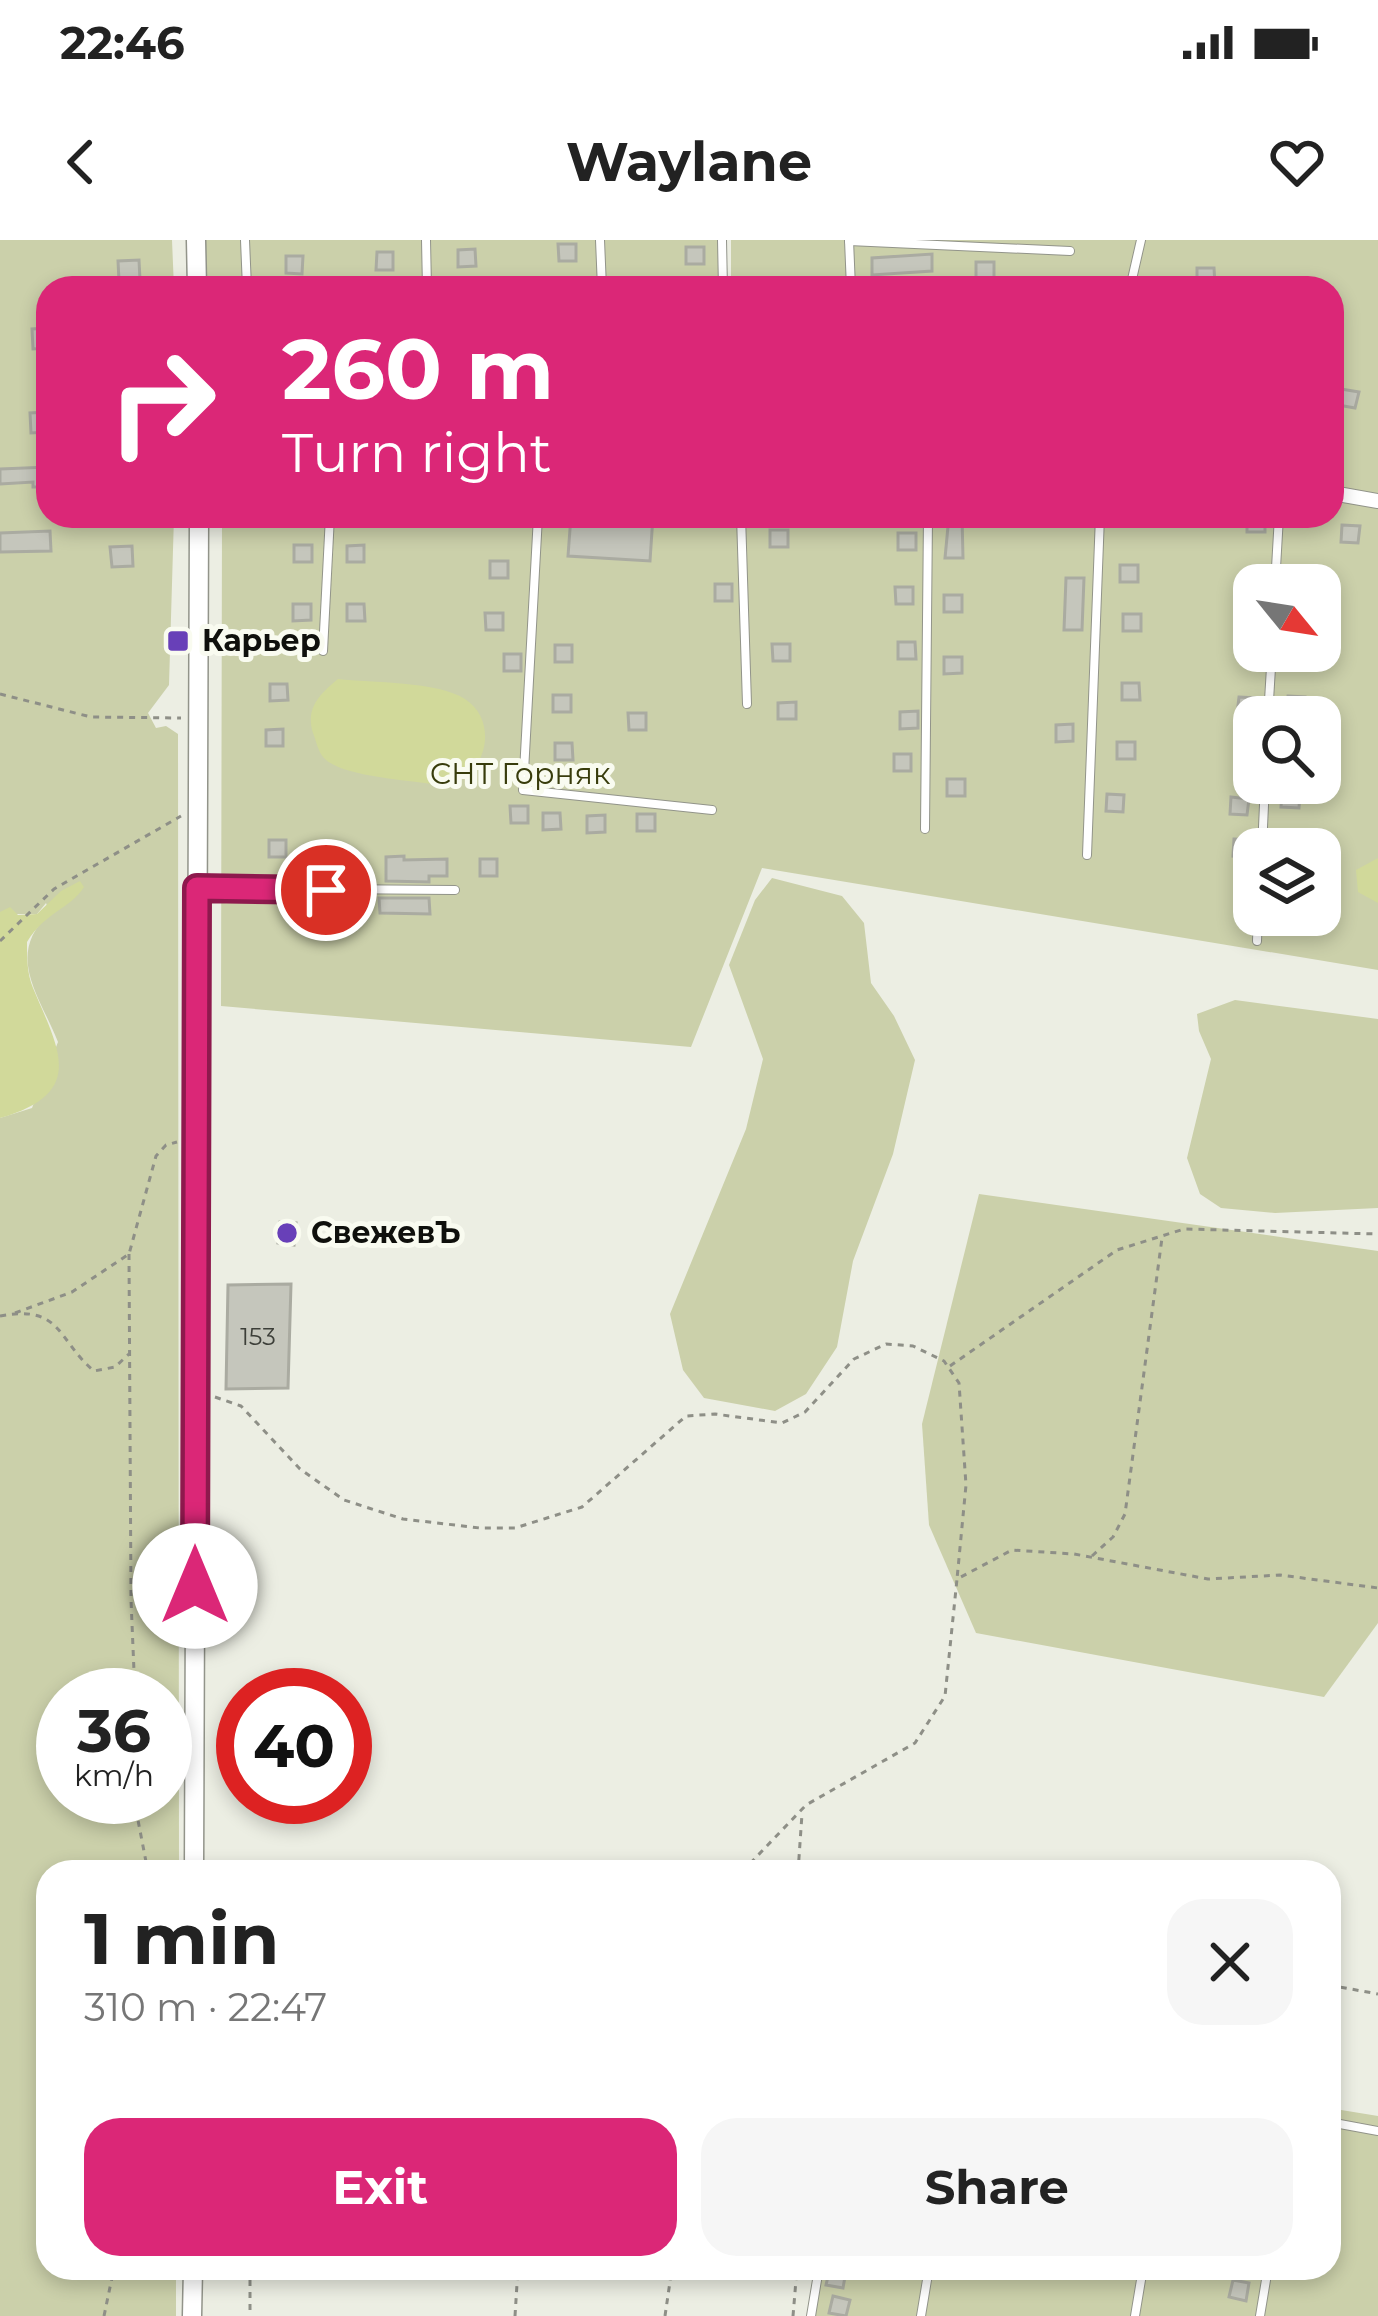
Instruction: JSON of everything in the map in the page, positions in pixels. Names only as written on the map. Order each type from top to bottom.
[{"type":"street","points":[[196,240],[197,276]]},
{"type":"street","points":[[1344,495],[1378,501]]},
{"type":"street","points":[[194,1860],[199,528]]},
{"type":"street","points":[[192,2316],[193,2280]]},
{"type":"lane","points":[[245,240],[246,276]]},
{"type":"lane","points":[[426,240],[428,276]]},
{"type":"lane","points":[[600,240],[602,276]]},
{"type":"lane","points":[[722,240],[723,276]]},
{"type":"lane","points":[[850,276],[849,240],[984,243],[1070,251]]},
{"type":"lane","points":[[1133,276],[1141,240]]},
{"type":"lane","points":[[323,651],[329,528]]},
{"type":"lane","points":[[537,528],[523,790],[712,810]]},
{"type":"lane","points":[[741,528],[746,704]]},
{"type":"lane","points":[[926,829],[928,528]]},
{"type":"lane","points":[[1087,855],[1100,528]]},
{"type":"lane","points":[[1276,564],[1278,528]]},
{"type":"lane","points":[[197,888],[455,890]]},
{"type":"lane","points":[[1257,936],[1257,941]]},
{"type":"lane","points":[[1341,2124],[1378,2131]]},
{"type":"lane","points":[[812,2316],[817,2280]]},
{"type":"lane","points":[[921,2316],[927,2280]]},
{"type":"lane","points":[[1135,2316],[1141,2280]]},
{"type":"lane","points":[[1260,2316],[1266,2280]]},
{"type":"path","points":[[0,694],[91,716],[198,716]]},
{"type":"path","points":[[166,717],[175,712]]},
{"type":"path","points":[[0,940],[54,889],[198,806]]},
{"type":"path","points":[[134,1668],[129,1254],[156,1156],[166,1145],[196,1139]]},
{"type":"path","points":[[949,1367],[1117,1250],[1184,1229],[1378,1234]]},
{"type":"path","points":[[1090,1557],[1113,1538],[1125,1514],[1162,1236]]},
{"type":"path","points":[[0,1316],[73,1292],[129,1254]]},
{"type":"path","points":[[15,1313],[55,1322],[94,1371],[115,1367],[130,1353]]},
{"type":"path","points":[[196,1395],[241,1406],[300,1469],[344,1500],[403,1519],[515,1528],[582,1507],[686,1416],[716,1414],[782,1423],[805,1412],[854,1359],[886,1344],[913,1346],[944,1361],[959,1383],[965,1426],[964,1526],[945,1696],[915,1743],[802,1810],[754,1860]]},
{"type":"path","points":[[956,1579],[1012,1550],[1090,1557],[1208,1579],[1280,1575],[1378,1588]]},
{"type":"path","points":[[799,1860],[802,1810]]},
{"type":"path","points":[[139,1824],[146,1860]]},
{"type":"path","points":[[1341,1986],[1378,1994]]},
{"type":"path","points":[[104,2316],[112,2280]]},
{"type":"path","points":[[250,2280],[250,2316]]},
{"type":"path","points":[[515,2316],[517,2280]]},
{"type":"path","points":[[664,2316],[670,2280]]},
{"type":"path","points":[[794,2316],[796,2280]]},
{"type":"green space","points":[[0,240],[172,240],[174,276],[36,276],[36,528],[174,528],[169,685],[148,713],[156,728],[166,726],[178,734],[179,1668],[36,1668],[36,1824],[179,1824],[179,1860],[36,1860],[36,2280],[176,2280],[176,2316],[0,2316],[0,1118],[32,1108],[58,1042],[35,992],[28,960],[36,929],[50,913],[46,903],[37,914],[0,914]]},
{"type":"green space","points":[[205,240],[720,240],[719,276],[206,276]]},
{"type":"green space","name":"СНТ Горняк","points":[[731,240],[1378,240],[1378,970],[762,868],[691,1047],[221,1006],[222,528],[1344,528],[1344,276],[731,276]]},
{"type":"green space","points":[[772,878],[842,896],[864,923],[871,983],[915,1060],[893,1154],[853,1261],[837,1347],[806,1394],[775,1411],[704,1398],[683,1370],[670,1314],[746,1129],[763,1059],[729,965],[755,900]]},
{"type":"green space","points":[[1235,1000],[1378,1019],[1378,1208],[1275,1213],[1221,1208],[1200,1194],[1187,1158],[1211,1059],[1197,1014]]},
{"type":"green space","points":[[979,1194],[1378,1251],[1378,1623],[1324,1697],[976,1633],[929,1525],[922,1424]]},
{"type":"green space","points":[[1341,2110],[1378,2116],[1378,2316],[809,2316],[814,2280],[1341,2280]]},
{"type":"shaded area","points":[[338,679],[421,686],[465,699],[484,725],[482,755],[463,778],[448,784],[358,773],[332,764],[319,749],[311,716],[320,696]]},
{"type":"shaded area","points":[[1378,858],[1378,903],[1358,892],[1356,870]]},
{"type":"shaded area","points":[[80,881],[84,887],[78,894],[27,942],[31,983],[57,1050],[56,1082],[46,1096],[0,1118],[0,912],[10,907],[18,915],[37,914],[61,891]]},
{"type":"building","points":[[558,244],[576,244],[576,261],[559,261]]},
{"type":"building","points":[[686,247],[704,247],[704,264],[686,264]]},
{"type":"building","points":[[475,249],[476,266],[458,267],[458,250]]},
{"type":"building","points":[[377,252],[393,252],[393,270],[376,270]]},
{"type":"building","points":[[932,254],[932,271],[872,275],[872,258]]},
{"type":"building","points":[[286,256],[303,256],[302,274],[286,273]]},
{"type":"building","points":[[139,260],[140,276],[119,276],[118,261]]},
{"type":"building","points":[[976,262],[994,262],[994,276],[976,276]]},
{"type":"building","points":[[1197,268],[1214,268],[1214,276],[1197,276]]},
{"type":"building","points":[[1344,390],[1359,392],[1355,408],[1344,406]]},
{"type":"building","points":[[30,413],[36,413],[36,433],[31,433]]},
{"type":"building","points":[[36,468],[36,487],[33,482],[0,484],[0,469]]},
{"type":"building","points":[[1344,525],[1360,526],[1358,543],[1341,542]]},
{"type":"building","points":[[570,528],[652,528],[650,561],[568,556]]},
{"type":"building","points":[[948,528],[962,528],[963,558],[945,558]]},
{"type":"building","points":[[770,530],[788,530],[788,547],[770,547]]},
{"type":"building","points":[[50,531],[51,551],[0,552],[0,533]]},
{"type":"building","points":[[898,533],[916,533],[916,550],[898,550]]},
{"type":"building","points":[[294,545],[312,545],[312,562],[294,562]]},
{"type":"building","points":[[364,545],[364,562],[347,562],[347,546]]},
{"type":"building","points":[[132,546],[133,566],[112,567],[110,547]]},
{"type":"building","points":[[490,561],[508,561],[508,578],[490,578]]},
{"type":"building","points":[[1120,565],[1138,565],[1138,582],[1120,582]]},
{"type":"building","points":[[1066,578],[1084,578],[1082,630],[1064,630]]},
{"type":"building","points":[[715,584],[732,584],[732,601],[715,601]]},
{"type":"building","points":[[895,587],[913,587],[913,604],[896,604]]},
{"type":"building","points":[[944,595],[962,595],[962,612],[944,612]]},
{"type":"building","points":[[293,604],[311,604],[311,620],[293,621]]},
{"type":"building","points":[[347,604],[364,604],[365,621],[347,621]]},
{"type":"building","points":[[485,613],[503,613],[503,630],[486,630]]},
{"type":"building","points":[[1123,614],[1141,614],[1141,631],[1123,631]]},
{"type":"building","points":[[898,642],[915,642],[916,659],[898,659]]},
{"type":"building","points":[[772,644],[790,644],[790,661],[773,661]]},
{"type":"building","points":[[555,645],[572,645],[572,662],[555,662]]},
{"type":"building","points":[[504,654],[521,654],[521,671],[504,671]]},
{"type":"building","points":[[944,657],[962,657],[962,673],[944,674]]},
{"type":"building","points":[[1122,683],[1139,683],[1140,700],[1122,700]]},
{"type":"building","points":[[270,684],[287,684],[288,700],[270,701]]},
{"type":"building","points":[[553,695],[571,695],[571,712],[553,712]]},
{"type":"building","points":[[796,702],[796,719],[778,719],[778,703]]},
{"type":"building","points":[[918,711],[918,728],[900,729],[900,712]]},
{"type":"building","points":[[628,713],[646,713],[646,730],[629,730]]},
{"type":"building","points":[[1073,724],[1073,741],[1056,742],[1056,725]]},
{"type":"building","points":[[283,729],[283,746],[266,746],[266,730]]},
{"type":"building","points":[[1117,742],[1135,742],[1135,759],[1117,759]]},
{"type":"building","points":[[555,743],[572,743],[573,760],[555,760]]},
{"type":"building","points":[[894,754],[911,754],[911,771],[894,771]]},
{"type":"building","points":[[947,779],[965,779],[965,796],[947,796]]},
{"type":"building","points":[[1107,794],[1124,795],[1123,812],[1106,811]]},
{"type":"building","points":[[1231,797],[1233,804],[1248,804],[1247,815],[1230,814]]},
{"type":"building","points":[[510,806],[528,806],[528,823],[511,823]]},
{"type":"building","points":[[543,813],[560,813],[561,829],[543,830]]},
{"type":"building","points":[[637,814],[655,814],[655,831],[637,831]]},
{"type":"building","points":[[605,815],[605,832],[587,833],[587,816]]},
{"type":"building","points":[[269,840],[286,840],[286,857],[269,857]]},
{"type":"building","points":[[326,850],[327,867],[309,867],[309,851]]},
{"type":"building","points":[[404,856],[404,860],[447,859],[447,876],[429,876],[429,882],[386,881],[386,857]]},
{"type":"building","points":[[480,859],[497,859],[497,876],[480,876]]},
{"type":"building","points":[[318,898],[336,898],[336,915],[318,915]]},
{"type":"building","points":[[379,898],[429,898],[430,914],[380,913]]},
{"type":"building","name":"СвежевЪ","points":[[280,1222],[296,1223],[294,1245],[278,1243]]},
{"type":"building","points":[[291,1284],[288,1388],[226,1389],[228,1285]]},
{"type":"building","points":[[827,2280],[844,2280],[843,2288],[826,2285]]},
{"type":"building","points":[[1233,2280],[1249,2283],[1246,2301],[1229,2297]]},
{"type":"building","points":[[833,2296],[850,2300],[846,2316],[829,2313]]},
{"type":"place","name":"Карьер","points":[[178,641]]},
{"type":"place","name":"СвежевЪ","points":[[287,1233]]},
{"type":"route","points":[[195,1586],[197,888],[326,890]]}]
